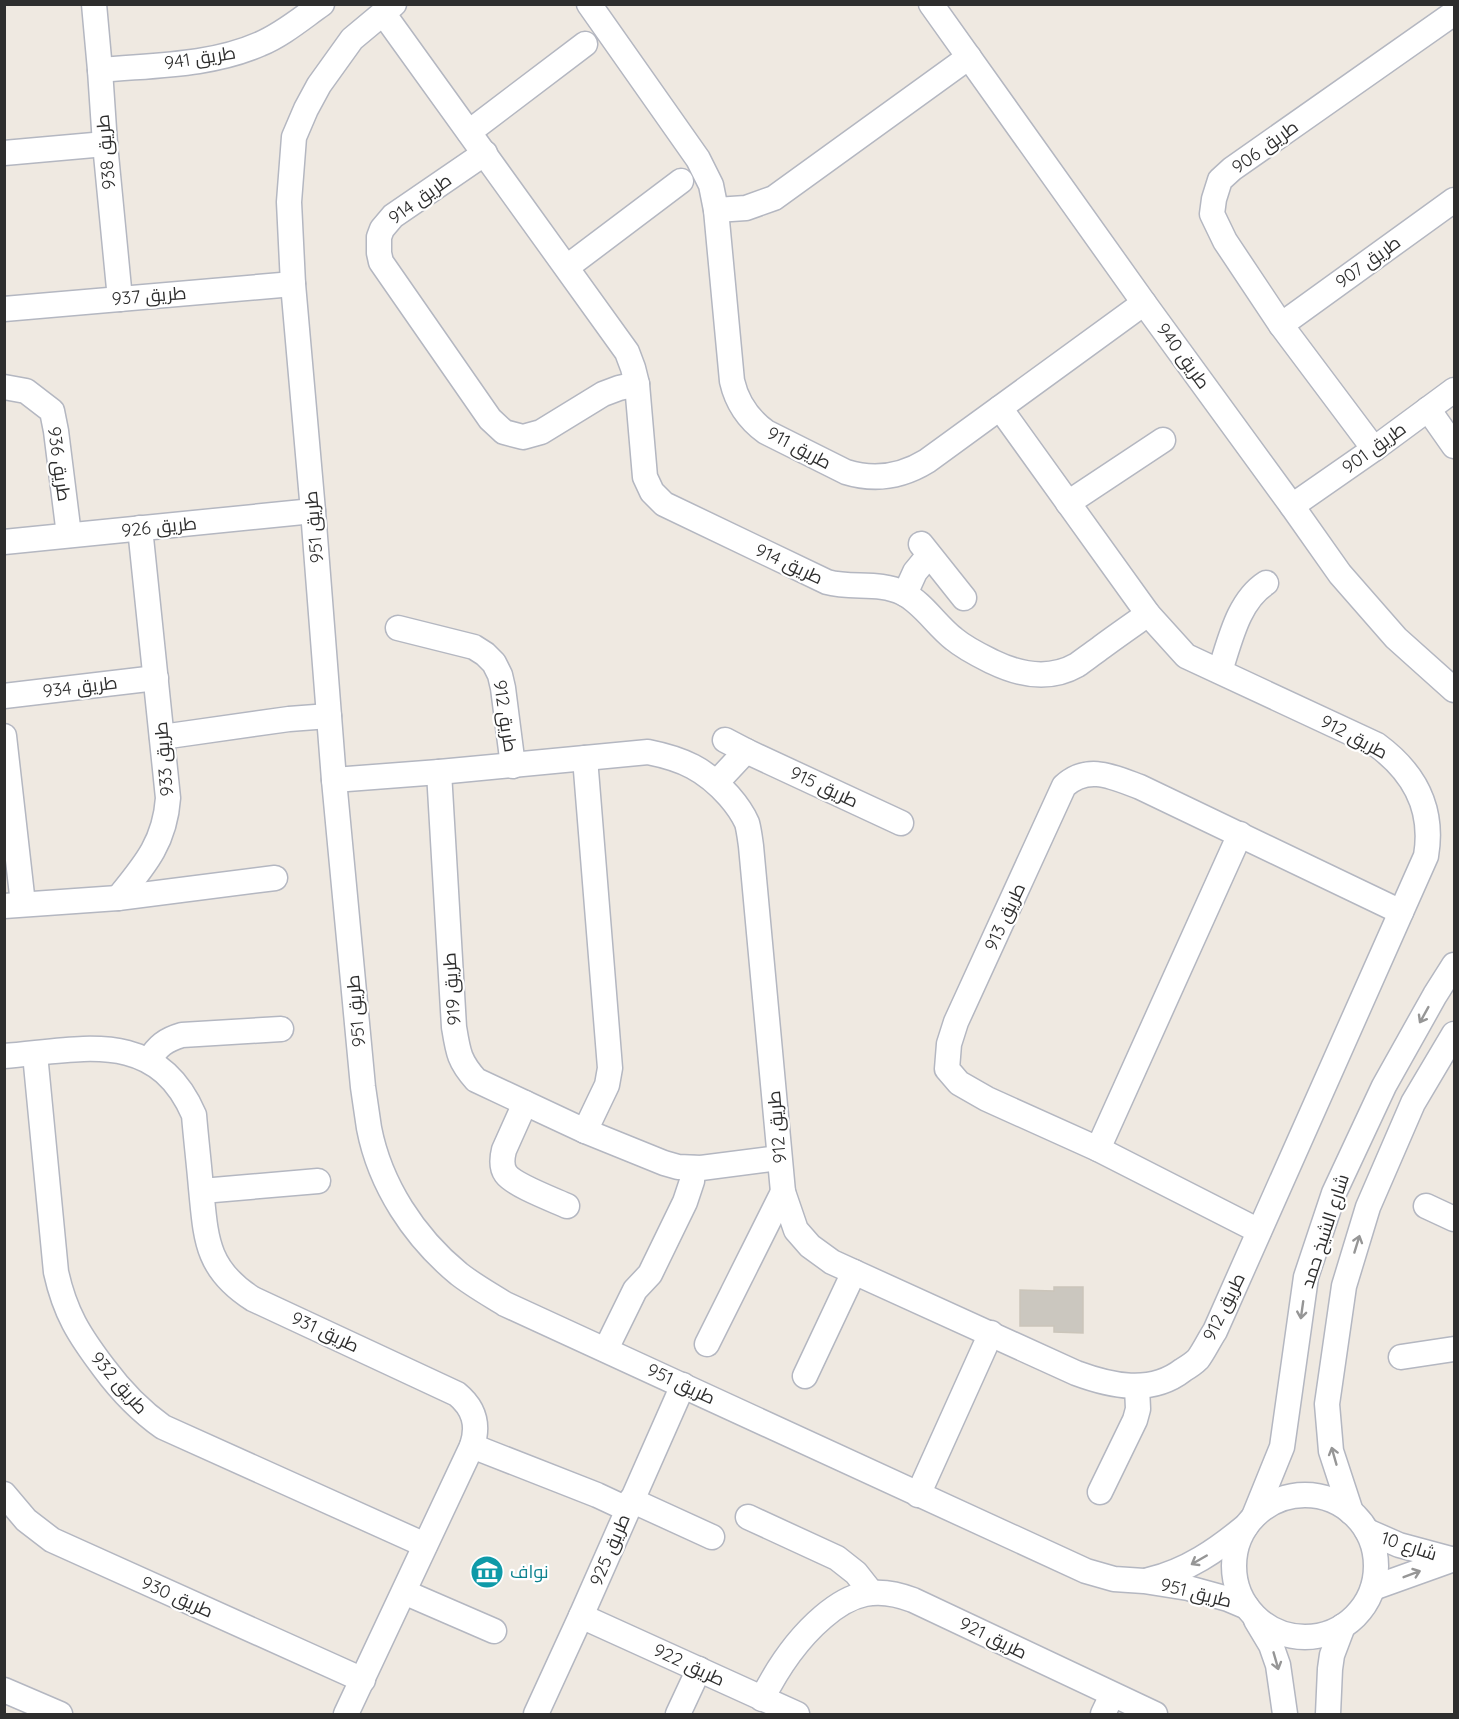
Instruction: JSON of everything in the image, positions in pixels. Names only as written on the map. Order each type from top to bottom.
[{"type":"street","name":"طريق 938","points":[[94,4],[120,299]]},
{"type":"street","name":"طريق 941","points":[[100,70],[203,60],[233,54],[280,33],[322,4]]},
{"type":"street","name":"طريق 911","points":[[589,4],[698,159],[711,185],[716,210],[732,381],[740,405],[766,432],[846,472],[866,477],[888,477],[902,474],[915,469],[1144,303]]},
{"type":"street","name":"طريق 940","points":[[931,4],[1340,574],[1396,638],[1455,690]]},
{"type":"street","name":"طريق 914","points":[[389,9],[469,132],[627,352],[637,384],[645,477],[652,492],[664,504],[826,582],[842,585],[883,586],[905,594],[961,645],[1011,670],[1033,675],[1056,673],[1077,665],[1148,614]]},
{"type":"street","name":"طريق 951","points":[[389,9],[352,39],[319,85],[306,109],[294,137],[289,202],[293,284],[334,780],[365,1097],[369,1129],[393,1196],[413,1226],[442,1260],[460,1275],[505,1304],[1086,1571],[1114,1579],[1144,1581],[1198,1591],[1228,1599],[1249,1610]]},
{"type":"street","name":"طريق 906","points":[[1374,449],[1281,324],[1225,241],[1212,214],[1214,199],[1220,180],[1232,169],[1455,13]]},
{"type":"street","points":[[469,132],[585,44]]},
{"type":"street","points":[[716,210],[746,208],[774,198],[969,57]]},
{"type":"street","points":[[4,153],[105,144]]},
{"type":"street","name":"طريق 914","points":[[485,153],[387,222],[379,237],[378,245],[386,269],[490,419],[504,432],[523,437],[541,432],[603,394],[637,384]]},
{"type":"street","points":[[567,267],[681,181]]},
{"type":"street","name":"طريق 907","points":[[1281,324],[1455,200]]},
{"type":"street","name":"طريق 937","points":[[4,309],[293,284]]},
{"type":"street","name":"طريق 936","points":[[4,387],[26,391],[52,411],[69,536]]},
{"type":"street","name":"طريق 901","points":[[1292,506],[1455,390]]},
{"type":"street","name":"طريق 912","points":[[334,780],[513,766],[648,752],[688,763],[704,771],[735,803],[747,823],[752,846],[779,1158],[783,1192],[796,1230],[810,1246],[832,1262],[1099,1382],[1123,1387],[1137,1387],[1175,1377],[1197,1359],[1215,1331],[1426,856],[1427,814],[1415,785],[1392,756],[1377,746],[1186,656],[1148,614],[1000,408]]},
{"type":"street","points":[[1428,409],[1455,446]]},
{"type":"street","points":[[1068,503],[1163,440]]},
{"type":"street","name":"طريق 926","points":[[4,542],[313,511]]},
{"type":"street","name":"طريق 933","points":[[118,898],[145,865],[159,840],[164,826],[168,798],[140,528]]},
{"type":"street","points":[[905,594],[925,550],[964,598]]},
{"type":"street","points":[[1220,671],[1243,608],[1266,583]]},
{"type":"street","name":"طريق 912","points":[[398,628],[474,646],[494,663],[503,688],[513,766]]},
{"type":"street","name":"طريق 934","points":[[4,696],[156,678]]},
{"type":"street","points":[[162,737],[289,719],[329,716]]},
{"type":"street","points":[[4,736],[14,905],[118,898],[275,878]]},
{"type":"street","name":"طريق 915","points":[[717,782],[735,746],[901,822]]},
{"type":"street","points":[[585,758],[609,1068],[607,1085],[585,1131]]},
{"type":"street","name":"طريق 919","points":[[439,772],[454,1028],[459,1054],[465,1068],[476,1080],[585,1131],[664,1163],[693,1168],[779,1158]]},
{"type":"street","name":"طريق 913","points":[[1259,1231],[1098,1149],[987,1099],[958,1083],[947,1069],[949,1044],[961,1011],[1064,786],[1073,778],[1084,774],[1114,777],[1140,787],[1401,912]]},
{"type":"street","points":[[1098,1149],[1240,834]]},
{"type":"street","name":"شارع الشيخ حمد","points":[[1250,1521],[1282,1447],[1306,1277],[1334,1193],[1384,1086],[1435,995],[1455,965]]},
{"type":"street","points":[[149,1060],[156,1048],[168,1039],[182,1035],[281,1029]]},
{"type":"street","name":"شارع الشيخ حمد","points":[[1351,1512],[1331,1450],[1327,1404],[1344,1286],[1368,1207],[1413,1103],[1455,1034]]},
{"type":"street","name":"طريق 931","points":[[4,1056],[108,1049],[133,1053],[149,1060],[164,1071],[177,1083],[194,1115],[206,1237],[218,1266],[228,1279],[253,1299],[457,1394],[464,1400],[474,1417],[476,1427],[472,1446],[346,1714]]},
{"type":"street","name":"طريق 932","points":[[35,1054],[56,1272],[60,1290],[82,1339],[117,1386],[146,1415],[163,1427],[425,1545]]},
{"type":"street","points":[[525,1102],[502,1156],[504,1169],[511,1179],[567,1206]]},
{"type":"street","points":[[606,1349],[634,1290],[650,1274],[689,1192],[693,1168]]},
{"type":"street","points":[[202,1191],[318,1181]]},
{"type":"street","points":[[707,1344],[783,1192]]},
{"type":"street","points":[[1426,1206],[1455,1219]]},
{"type":"street","points":[[805,1376],[855,1272]]},
{"type":"street","points":[[918,1495],[991,1333]]},
{"type":"street","points":[[1401,1357],[1455,1349]]},
{"type":"street","name":"طريق 925","points":[[536,1714],[683,1385]]},
{"type":"street","points":[[1100,1492],[1135,1420],[1138,1409],[1137,1387]]},
{"type":"street","points":[[472,1446],[712,1537]]},
{"type":"street","name":"طريق 930","points":[[4,1494],[26,1520],[52,1540],[363,1680]]},
{"type":"street","points":[[1249,1610],[1267,1626],[1285,1635],[1305,1637],[1325,1635],[1343,1626],[1362,1610],[1373,1588],[1376,1569],[1374,1549],[1367,1531],[1351,1512],[1333,1501],[1312,1495],[1291,1496],[1271,1504],[1250,1521],[1234,1560],[1236,1584],[1249,1610],[1271,1645],[1281,1679],[1285,1714]]},
{"type":"street","points":[[748,1517],[837,1558],[856,1573],[871,1593]]},
{"type":"street","name":"طريق 951","points":[[1144,1581],[1169,1575],[1210,1554],[1250,1521]]},
{"type":"street","name":"شارع 10","points":[[1367,1531],[1399,1545],[1453,1559]]},
{"type":"street","name":"شارع 10","points":[[1373,1588],[1453,1559]]},
{"type":"street","points":[[404,1592],[494,1631]]},
{"type":"street","name":"طريق 921","points":[[762,1699],[775,1673],[810,1627],[841,1602],[860,1594],[885,1592],[900,1594],[913,1600],[1108,1705],[1155,1714]]},
{"type":"street","name":"طريق 922","points":[[581,1616],[797,1714]]},
{"type":"street","points":[[1328,1714],[1331,1662],[1343,1626]]},
{"type":"street","points":[[678,1714],[699,1669]]},
{"type":"street","points":[[11,1700],[60,1714]]},
{"type":"building","points":[[1054,1287],[1083,1287],[1083,1333],[1054,1332],[1054,1326],[1020,1326],[1020,1290],[1054,1291]]},
{"type":"place","name":"نواف","points":[[487,1572]]}]
